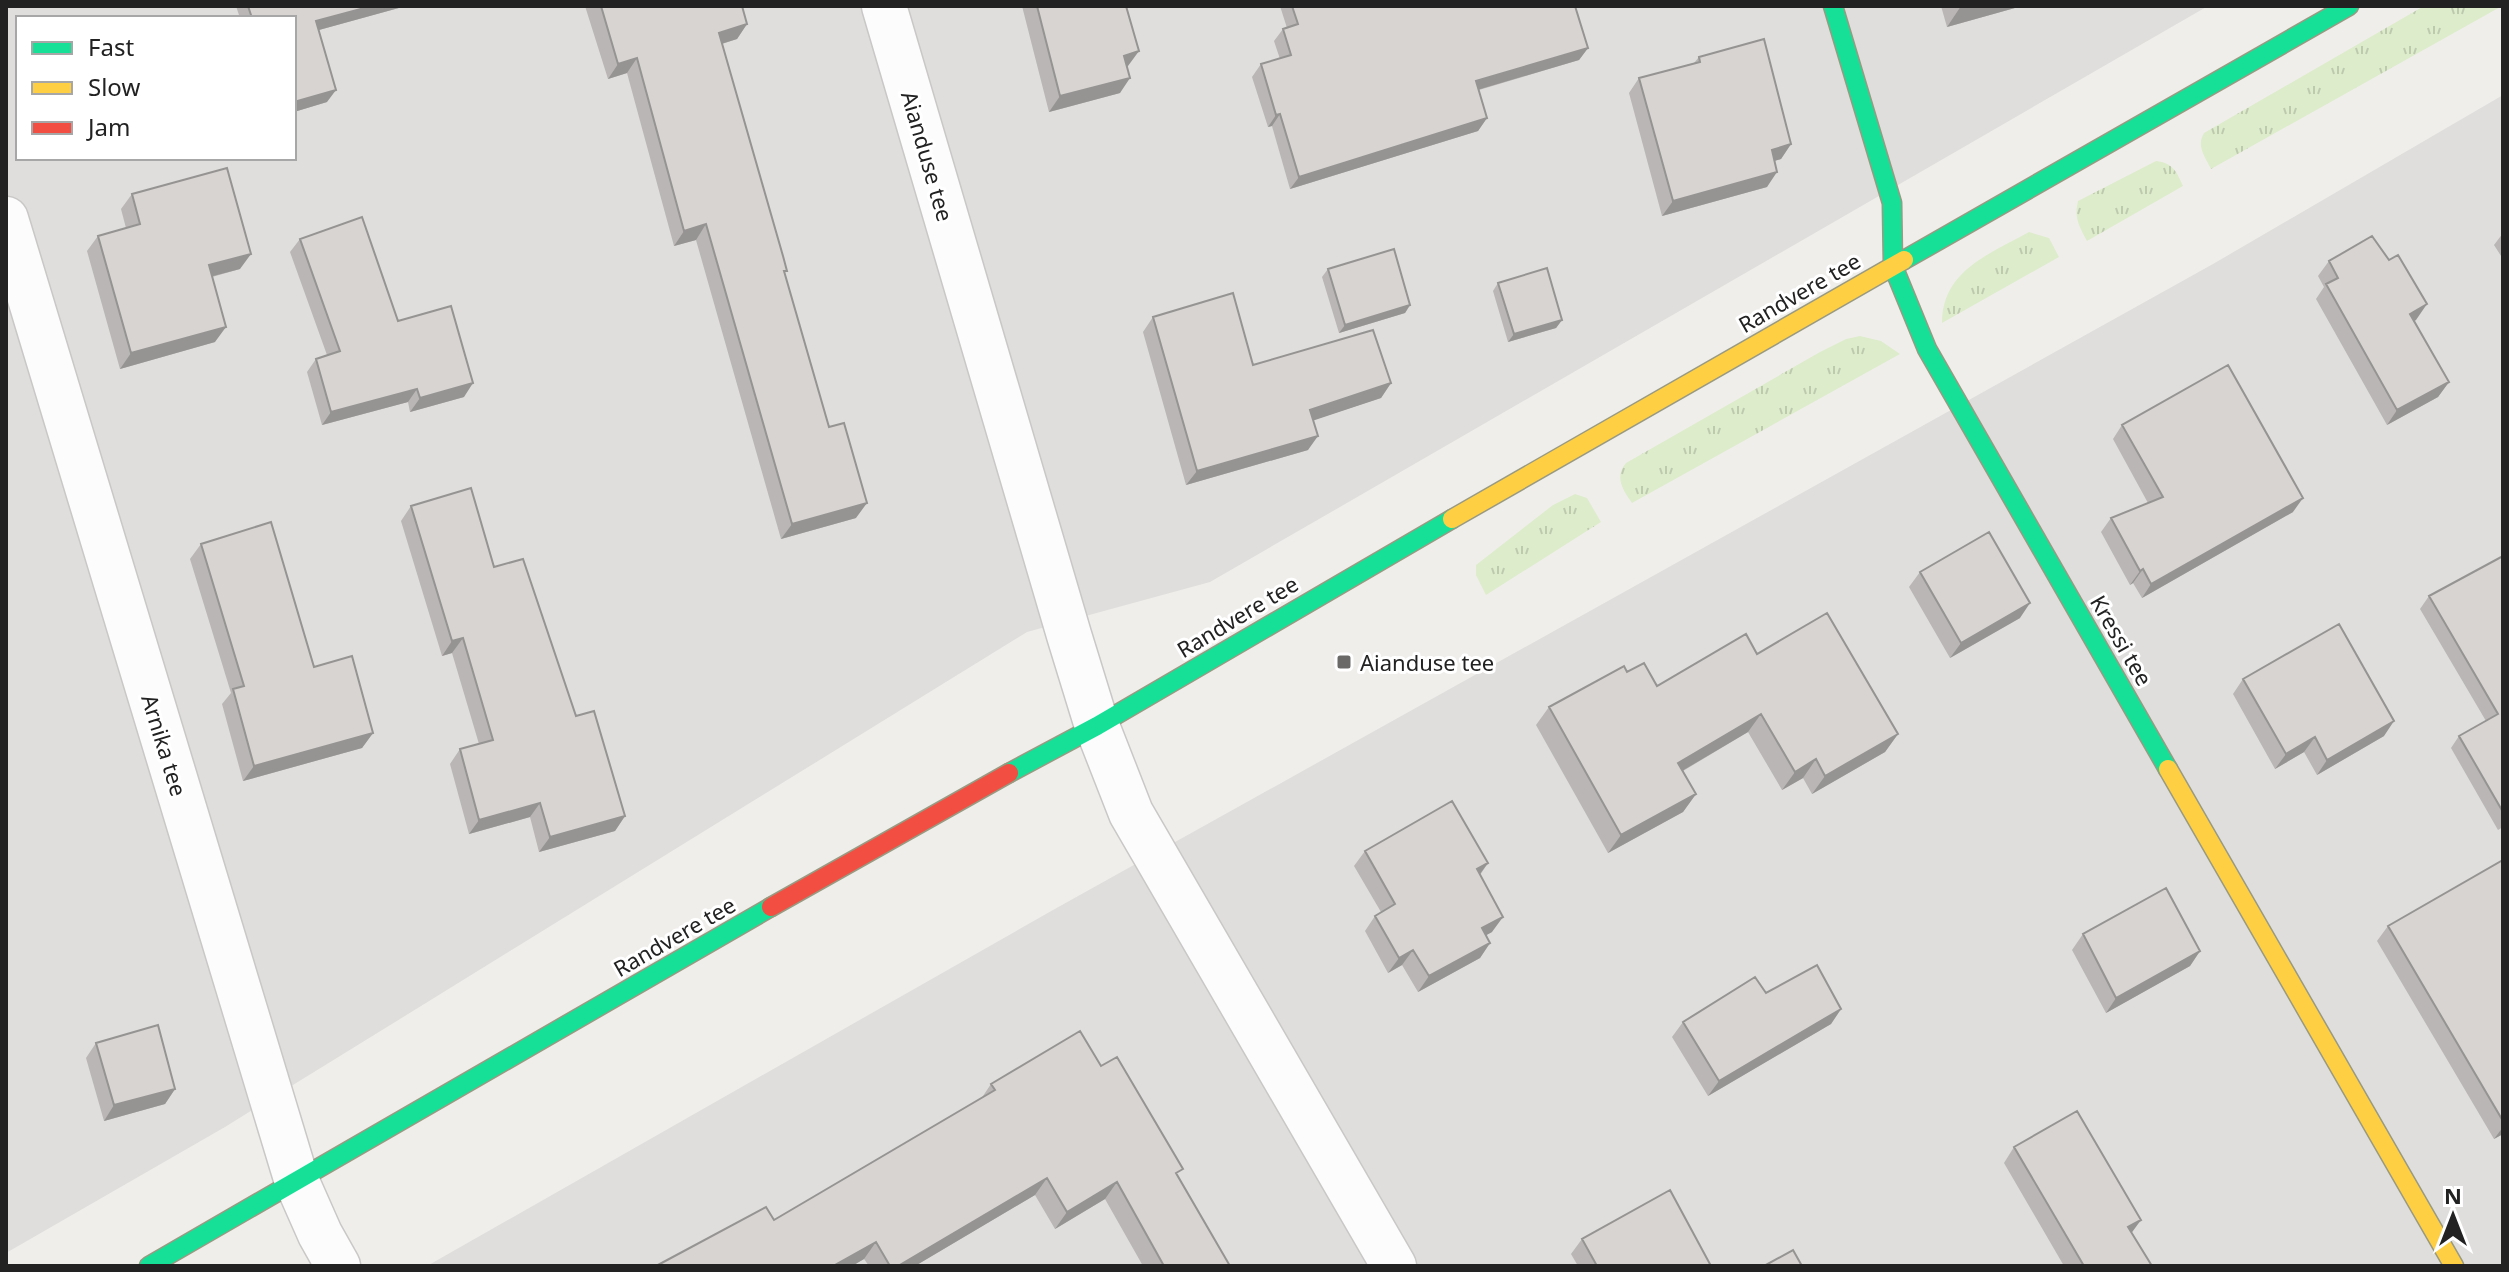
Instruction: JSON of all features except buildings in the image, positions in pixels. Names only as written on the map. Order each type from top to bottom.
[{"type":"main road","name":"Kressi tee","points":[[1833,6],[1892,203],[1893,266],[1927,349],[2454,1266]]},
{"type":"main road","name":"Randvere tee","points":[[149,1266],[910,827],[1097,726],[1327,590],[2349,6]]},
{"type":"street","name":"Aianduse tee","points":[[884,6],[1097,726],[1131,813],[1394,1266]]},
{"type":"street","name":"Arnika tee","points":[[6,219],[297,1182],[338,1266]]},
{"type":"shaded area","points":[[6,6],[2208,6],[1210,582],[1027,632],[225,1127],[6,1253]]},
{"type":"shaded area","points":[[2503,95],[2503,1266],[427,1266],[1053,910],[2213,264]]},
{"type":"green space","points":[[2424,6],[2502,6],[2211,169],[2201,147],[2204,133]]},
{"type":"green space","points":[[2156,161],[2174,169],[2183,186],[2087,241],[2078,222],[2078,201]]},
{"type":"green space","points":[[2029,232],[2049,238],[2059,257],[1942,323],[1944,305],[1959,277],[1984,257]]},
{"type":"green space","points":[[1860,336],[1881,341],[1900,354],[1632,503],[1620,478],[1626,463],[1820,352],[1846,339]]},
{"type":"green space","points":[[1575,494],[1587,498],[1601,522],[1486,595],[1476,575],[1476,565],[1553,505]]},
{"type":"traffic: fast","points":[[1833,6],[1892,203],[1893,266],[1927,349],[2168,769]]},
{"type":"traffic: fast","points":[[1904,260],[2349,6]]},
{"type":"traffic: fast","points":[[1009,773],[1097,726],[1452,519]]},
{"type":"traffic: fast","points":[[149,1266],[771,907]]},
{"type":"traffic: slow","points":[[1452,519],[1904,260]]},
{"type":"traffic: slow","points":[[2168,769],[2454,1266]]},
{"type":"traffic: jam","points":[[771,907],[1009,773]]},
{"type":"place","name":"Aianduse tee","points":[[1344,662]]}]
